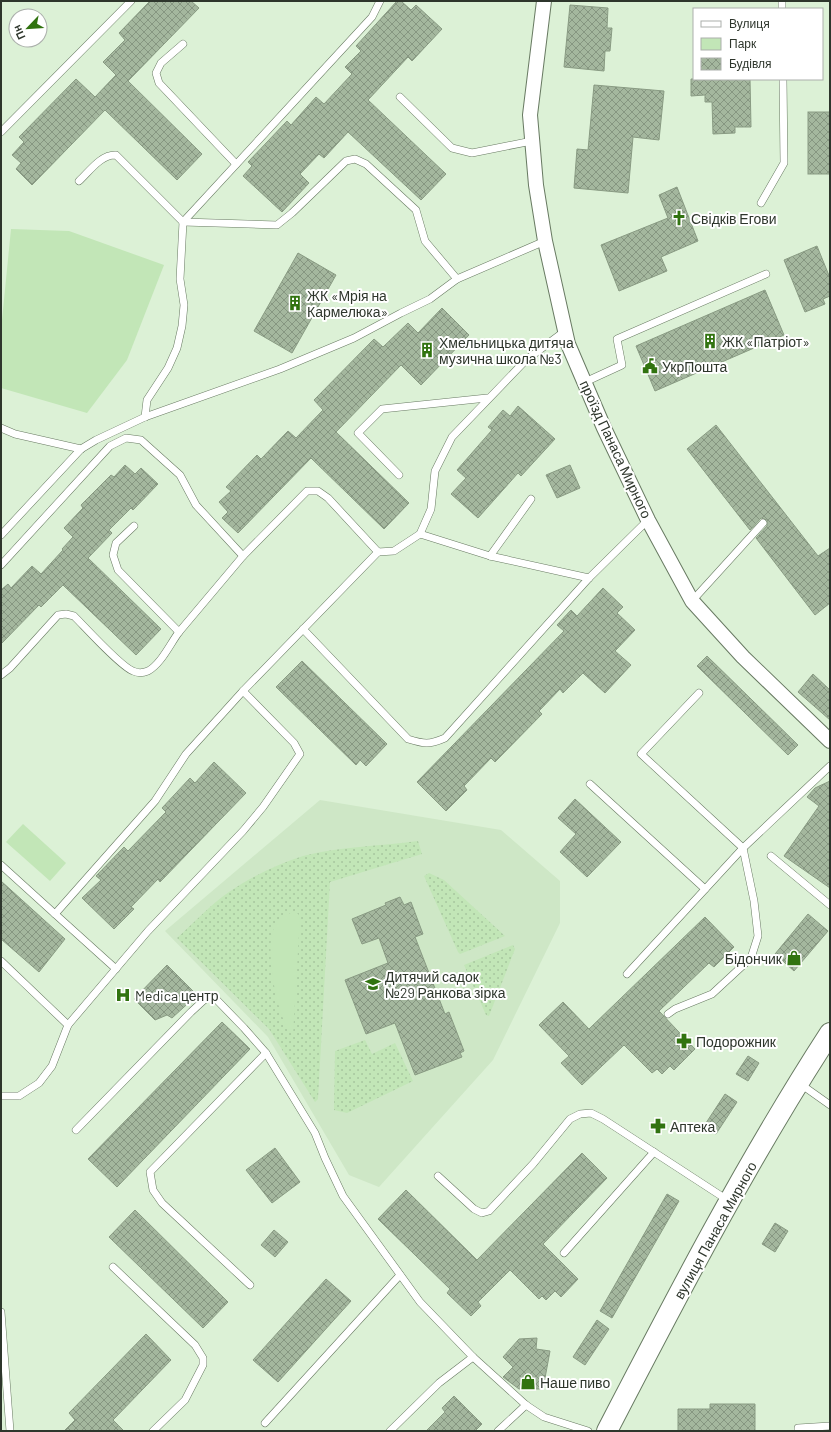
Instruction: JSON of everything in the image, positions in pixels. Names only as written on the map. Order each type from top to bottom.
[{"type":"main road","name":"вулиця Панаса Мирного","points":[[608,1431],[729,1201],[798,1082],[830,1033]]},
{"type":"street","name":"проїзд Панаса Мирного","points":[[544,1],[530,115],[536,185],[545,241],[568,344],[648,520],[692,601],[743,657],[830,741]]},
{"type":"lane","points":[[1,132],[131,1]]},
{"type":"lane","points":[[145,417],[147,400],[168,368],[177,348],[182,326],[184,305],[180,279],[183,222],[372,17],[380,1]]},
{"type":"lane","points":[[183,44],[161,63],[156,73],[159,83],[236,164]]},
{"type":"lane","points":[[761,202],[784,163],[783,80]]},
{"type":"lane","points":[[400,97],[452,148],[472,153],[532,141]]},
{"type":"lane","points":[[79,181],[109,155],[116,156],[183,222],[277,225],[292,213],[346,161],[355,159],[366,164],[416,210],[425,240],[457,279]]},
{"type":"lane","points":[[1,535],[81,449],[96,440],[145,417],[280,369],[354,338],[430,299],[457,279],[545,241]]},
{"type":"lane","points":[[584,382],[622,365],[618,339],[766,274]]},
{"type":"lane","points":[[55,914],[155,802],[186,754],[302,628],[378,552],[394,551],[420,534],[431,509],[435,471],[452,437],[487,398],[526,360],[565,331]]},
{"type":"lane","points":[[399,475],[358,433],[382,409],[487,398]]},
{"type":"lane","points":[[1,428],[15,434],[81,449]]},
{"type":"lane","points":[[1,565],[110,446],[126,438],[141,440],[180,475],[196,505],[243,556]]},
{"type":"lane","points":[[1,675],[10,668],[58,615],[66,614],[74,616],[122,664],[131,671],[140,673],[147,671],[154,665],[179,632],[243,556],[307,491],[318,491],[328,498],[378,552]]},
{"type":"lane","points":[[490,556],[531,499]]},
{"type":"lane","points":[[302,628],[408,739],[420,743],[431,744],[445,738],[589,578],[648,520]]},
{"type":"lane","points":[[692,601],[763,523]]},
{"type":"lane","points":[[134,526],[116,543],[113,555],[118,570],[179,632]]},
{"type":"lane","points":[[420,534],[490,556],[589,578]]},
{"type":"lane","points":[[1,1096],[19,1096],[38,1082],[52,1066],[68,1025],[148,931],[243,831],[263,807],[300,754],[294,743],[243,691]]},
{"type":"lane","points":[[668,1014],[675,1008],[712,994],[751,958],[758,936],[754,901],[743,848],[641,754],[699,693]]},
{"type":"lane","points":[[627,974],[743,848],[830,766]]},
{"type":"lane","points":[[590,784],[705,889]]},
{"type":"lane","points":[[771,856],[830,905]]},
{"type":"lane","points":[[1,865],[116,969]]},
{"type":"lane","points":[[1,960],[68,1025]]},
{"type":"lane","points":[[76,1130],[191,1012],[204,1000],[213,996],[266,1053],[315,1133],[324,1158],[343,1196],[420,1302],[473,1357],[526,1405],[544,1416],[588,1431]]},
{"type":"lane","points":[[250,1285],[162,1203],[154,1190],[150,1172],[266,1053]]},
{"type":"lane","points":[[798,1082],[830,1105]]},
{"type":"lane","points":[[438,1176],[474,1209],[482,1213],[489,1211],[533,1164],[570,1119],[580,1114],[591,1113],[603,1119],[729,1201]]},
{"type":"lane","points":[[564,1253],[654,1152]]},
{"type":"lane","points":[[113,1267],[195,1345],[203,1358],[203,1365],[185,1400],[153,1431]]},
{"type":"lane","points":[[265,1423],[400,1276]]},
{"type":"lane","points":[[1,1312],[10,1431]]},
{"type":"lane","points":[[390,1431],[439,1383],[473,1357]]},
{"type":"lane","points":[[498,1431],[526,1405]]},
{"type":"lane","points":[[798,1431],[798,1428],[830,1426]]},
{"type":"shaded area","name":"Дитячий садок №29 Ранкова зірка","points":[[320,800],[501,830],[560,881],[560,923],[493,1060],[379,1187],[349,1175],[268,1037],[165,931]]},
{"type":"green space","points":[[11,229],[69,231],[164,265],[127,360],[87,413],[1,388],[1,330]]},
{"type":"green space","points":[[23,824],[66,863],[50,881],[6,842]]},
{"type":"green space","points":[[418,841],[422,854],[330,882],[318,1099],[315,1102],[269,1029],[177,938],[222,897],[246,881],[274,867],[303,856],[316,853]]},
{"type":"green space","points":[[429,873],[444,880],[505,936],[460,954],[424,876]]},
{"type":"green space","points":[[295,911],[300,916],[293,1035],[287,1027],[277,1000],[271,967],[270,951],[271,938],[274,928],[283,917]]},
{"type":"green space","points":[[513,945],[515,949],[489,1016],[486,1015],[464,965]]},
{"type":"green space","points":[[365,1040],[372,1054],[395,1043],[413,1081],[347,1113],[334,1110],[335,1051]]},
{"type":"building","points":[[150,1],[191,1],[199,8],[128,81],[202,154],[177,180],[105,110],[32,185],[16,169],[21,163],[12,155],[24,142],[19,137],[76,79],[95,97],[116,75],[103,62],[125,40],[119,33]]},
{"type":"building","points":[[397,1],[401,1],[411,10],[416,5],[442,29],[412,61],[408,57],[368,100],[446,174],[421,200],[348,132],[324,158],[319,154],[300,174],[309,183],[282,212],[243,176],[252,166],[248,162],[287,121],[291,125],[316,97],[324,104],[352,74],[345,67],[361,51],[356,46]]},
{"type":"building","points":[[570,5],[608,8],[607,28],[612,28],[610,51],[605,51],[604,71],[564,67]]},
{"type":"building","points":[[691,79],[750,80],[751,127],[735,127],[735,133],[713,134],[712,102],[705,102],[705,95],[691,96]]},
{"type":"building","points":[[594,85],[664,91],[659,140],[633,137],[628,193],[574,188],[577,149],[588,150]]},
{"type":"building","points":[[808,112],[830,112],[830,174],[808,174]]},
{"type":"building","points":[[677,187],[698,241],[661,257],[667,271],[619,291],[601,245],[668,218],[659,195]]},
{"type":"building","points":[[817,246],[830,278],[830,296],[823,299],[825,304],[805,312],[784,260]]},
{"type":"building","name":"ЖК «Мрія на Кармелюка»","points":[[298,253],[336,275],[292,353],[254,331]]},
{"type":"building","name":"ЖК «Патріот»","points":[[765,290],[784,335],[655,391],[636,346]]},
{"type":"building","points":[[442,308],[469,335],[421,385],[401,365],[336,432],[409,503],[384,529],[311,458],[238,533],[222,518],[228,512],[219,502],[231,491],[226,487],[257,455],[261,459],[288,431],[296,438],[323,410],[314,400],[374,339],[383,347],[408,323],[418,333]]},
{"type":"building","points":[[518,406],[555,439],[521,476],[518,473],[478,518],[451,494],[466,478],[457,470],[492,430],[488,427],[503,410],[510,416]]},
{"type":"building","points":[[716,425],[818,556],[830,548],[830,603],[815,615],[756,538],[767,526],[767,520],[761,518],[750,530],[687,449]]},
{"type":"building","points":[[125,465],[135,474],[141,468],[158,484],[133,510],[131,508],[109,530],[112,533],[88,558],[161,629],[136,655],[63,585],[41,607],[39,605],[1,644],[1,590],[8,584],[11,588],[32,566],[41,574],[73,537],[64,528],[83,508],[81,505],[111,475],[114,477]]},
{"type":"building","points":[[570,465],[580,488],[557,498],[546,475]]},
{"type":"building","points":[[603,588],[623,607],[617,613],[635,630],[615,651],[631,665],[605,693],[583,673],[563,693],[560,689],[539,711],[542,714],[495,762],[491,758],[464,786],[467,790],[446,811],[417,782],[564,631],[557,625],[571,610],[577,616]]},
{"type":"building","points":[[707,656],[798,745],[788,755],[697,666]]},
{"type":"building","points":[[302,661],[387,744],[366,766],[360,760],[356,765],[276,687]]},
{"type":"building","points":[[813,674],[830,690],[830,720],[798,692]]},
{"type":"building","points":[[214,762],[246,793],[160,882],[158,879],[131,907],[134,909],[114,929],[82,898],[101,880],[96,876],[124,847],[128,851],[166,812],[162,808],[190,778],[195,783]]},
{"type":"building","points":[[830,781],[830,888],[784,856],[819,806],[807,797],[815,788]]},
{"type":"building","points":[[575,799],[621,842],[587,877],[560,852],[576,834],[558,818]]},
{"type":"building","points":[[1,881],[65,939],[39,972],[1,939]]},
{"type":"building","points":[[400,897],[404,905],[411,902],[423,934],[415,937],[445,1014],[449,1012],[464,1051],[460,1053],[462,1057],[415,1075],[395,1023],[366,1034],[345,980],[388,963],[379,938],[362,944],[352,919],[386,905],[385,903]]},
{"type":"building","points":[[808,914],[828,931],[794,971],[775,954]]},
{"type":"building","points":[[705,917],[734,947],[714,967],[709,963],[659,1011],[695,1049],[674,1070],[670,1066],[662,1074],[657,1069],[652,1073],[624,1045],[582,1085],[561,1063],[569,1056],[539,1025],[563,1002],[589,1029]]},
{"type":"building","points":[[167,965],[193,991],[195,997],[172,1018],[167,1015],[155,1020],[134,999]]},
{"type":"building","points":[[222,1022],[250,1049],[117,1187],[88,1159]]},
{"type":"building","points":[[748,1056],[759,1063],[748,1081],[736,1074]]},
{"type":"building","points":[[725,1094],[737,1102],[716,1134],[704,1126]]},
{"type":"building","points":[[275,1148],[300,1182],[272,1203],[246,1170]]},
{"type":"building","points":[[582,1153],[607,1178],[543,1244],[578,1279],[561,1297],[555,1291],[546,1300],[542,1296],[539,1299],[510,1270],[478,1302],[481,1306],[471,1316],[447,1293],[450,1289],[378,1219],[406,1190],[477,1260]]},
{"type":"building","points":[[667,1194],[679,1201],[612,1318],[600,1311]]},
{"type":"building","points":[[135,1210],[228,1302],[203,1328],[109,1237]]},
{"type":"building","points":[[775,1223],[788,1231],[775,1252],[762,1244]]},
{"type":"building","points":[[274,1230],[288,1242],[275,1257],[261,1245]]},
{"type":"building","points":[[326,1279],[351,1301],[278,1382],[253,1360]]},
{"type":"building","points":[[597,1320],[609,1329],[585,1365],[573,1357]]},
{"type":"building","points":[[146,1334],[171,1360],[113,1420],[124,1431],[64,1431],[75,1420],[69,1413]]},
{"type":"building","points":[[537,1338],[536,1349],[550,1351],[543,1389],[519,1389],[503,1377],[513,1367],[503,1357],[519,1339]]},
{"type":"building","points":[[454,1396],[482,1424],[475,1431],[426,1431],[445,1412],[442,1408]]},
{"type":"building","points":[[710,1404],[755,1404],[755,1431],[678,1431],[678,1409],[710,1409]]},
{"type":"place","name":"Свідків Егови","points":[[679,218]]},
{"type":"place","name":"ЖК «Мрія на Кармелюка»","points":[[295,303]]},
{"type":"place","name":"ЖК «Патріот»","points":[[710,341]]},
{"type":"place","name":"Хмельницька дитяча музична школа №3","points":[[427,350]]},
{"type":"place","name":"УкрПошта","points":[[650,366]]},
{"type":"place","name":"Бідончик","points":[[794,958]]},
{"type":"place","name":"Дитячий садок №29 Ранкова зірка","points":[[373,984]]},
{"type":"place","name":"Medica центр","points":[[123,995]]},
{"type":"place","name":"Подорожник","points":[[684,1041]]},
{"type":"place","name":"Аптека","points":[[658,1126]]},
{"type":"place","name":"Наше пиво","points":[[528,1382]]}]
